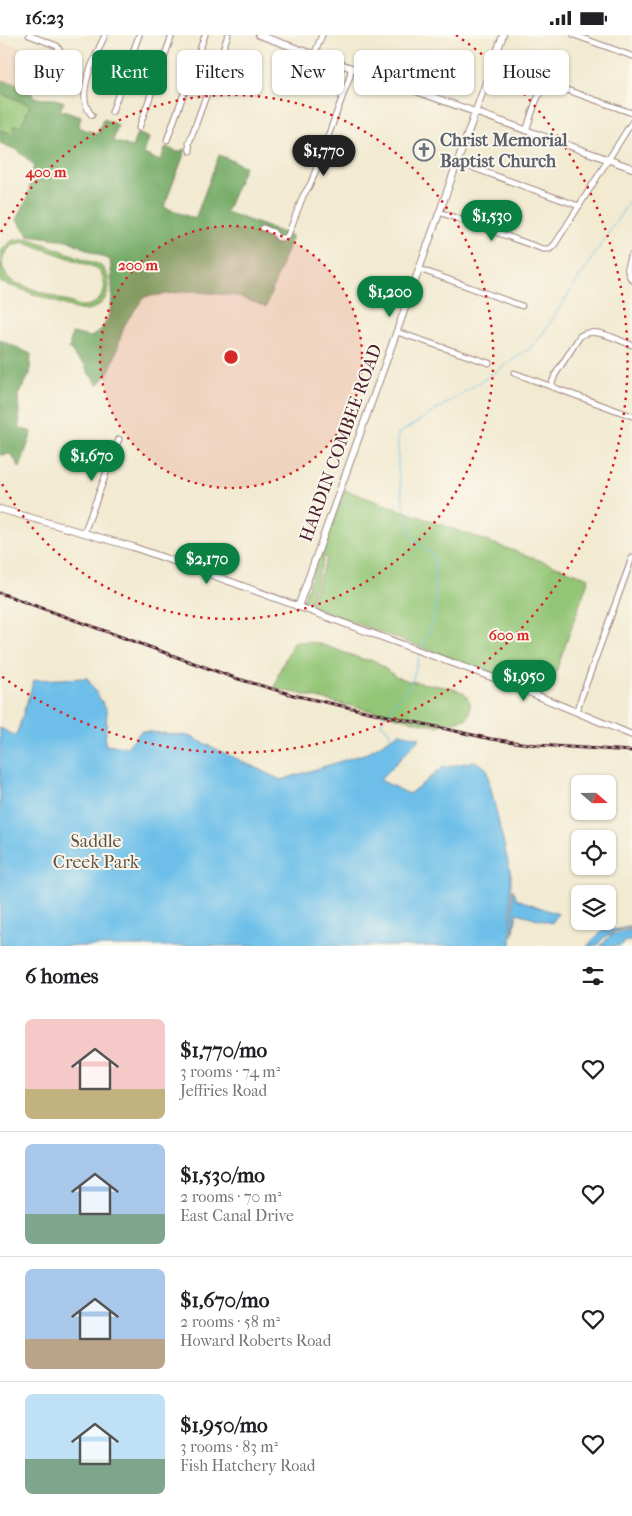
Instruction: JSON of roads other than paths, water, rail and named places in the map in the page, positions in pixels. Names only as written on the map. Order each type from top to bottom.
[{"type":"street","points":[[30,35],[57,46],[60,50]]},
{"type":"street","points":[[92,115],[85,104],[83,95],[105,35]]},
{"type":"street","points":[[112,112],[139,35]]},
{"type":"street","points":[[139,128],[172,35]]},
{"type":"street","points":[[167,140],[205,35]]},
{"type":"street","points":[[190,151],[189,143],[228,35]]},
{"type":"street","points":[[259,35],[300,50]]},
{"type":"street","points":[[316,50],[322,35]]},
{"type":"street","name":"HARDIN COMBEE ROAD","points":[[298,607],[502,35]]},
{"type":"street","points":[[574,35],[632,56]]},
{"type":"street","points":[[344,66],[632,168]]},
{"type":"street","points":[[263,227],[274,232],[278,238],[285,238],[288,235],[302,196],[308,189],[314,175],[352,69]]},
{"type":"street","points":[[526,131],[541,89],[550,84],[632,113]]},
{"type":"street","points":[[440,212],[543,249],[553,247],[632,122]]},
{"type":"street","points":[[457,162],[578,207]]},
{"type":"street","points":[[632,255],[627,267],[628,275],[632,280]]},
{"type":"street","points":[[419,269],[522,307]]},
{"type":"street","points":[[397,332],[489,363]]},
{"type":"street","points":[[550,386],[580,336],[584,334],[595,332],[632,345]]},
{"type":"street","points":[[514,373],[632,416]]},
{"type":"street","points":[[84,533],[119,439]]},
{"type":"street","points":[[0,509],[134,547],[502,681],[632,735]]},
{"type":"street","points":[[576,712],[632,558]]},
{"type":"water","name":"Saddle Creek Park","points":[[87,678],[107,710],[105,745],[127,747],[141,731],[189,736],[281,780],[367,753],[400,733],[420,738],[380,780],[409,794],[442,768],[475,761],[486,768],[511,875],[511,946],[0,946],[0,728],[16,736],[34,680]]},
{"type":"water","points":[[513,889],[517,899],[558,914],[552,923],[517,913],[513,937]]},
{"type":"water","points":[[632,926],[608,935],[597,946],[587,946],[602,931]]},
{"type":"water","points":[[632,929],[632,941],[626,941],[620,946],[600,946],[611,935]]},
{"type":"waterway","points":[[421,649],[434,618],[436,605],[434,576],[436,561],[433,555],[415,541],[411,534],[404,507],[398,468],[398,434],[529,349],[542,335],[632,197]]},
{"type":"waterway","points":[[391,739],[389,731],[381,724],[383,718],[407,689],[413,678],[420,653]]},
{"type":"railway","points":[[0,593],[235,678],[293,695],[491,739],[537,745],[632,751]]},
{"type":"place","name":"Christ Memorial Baptist Church","points":[[424,150]]}]
